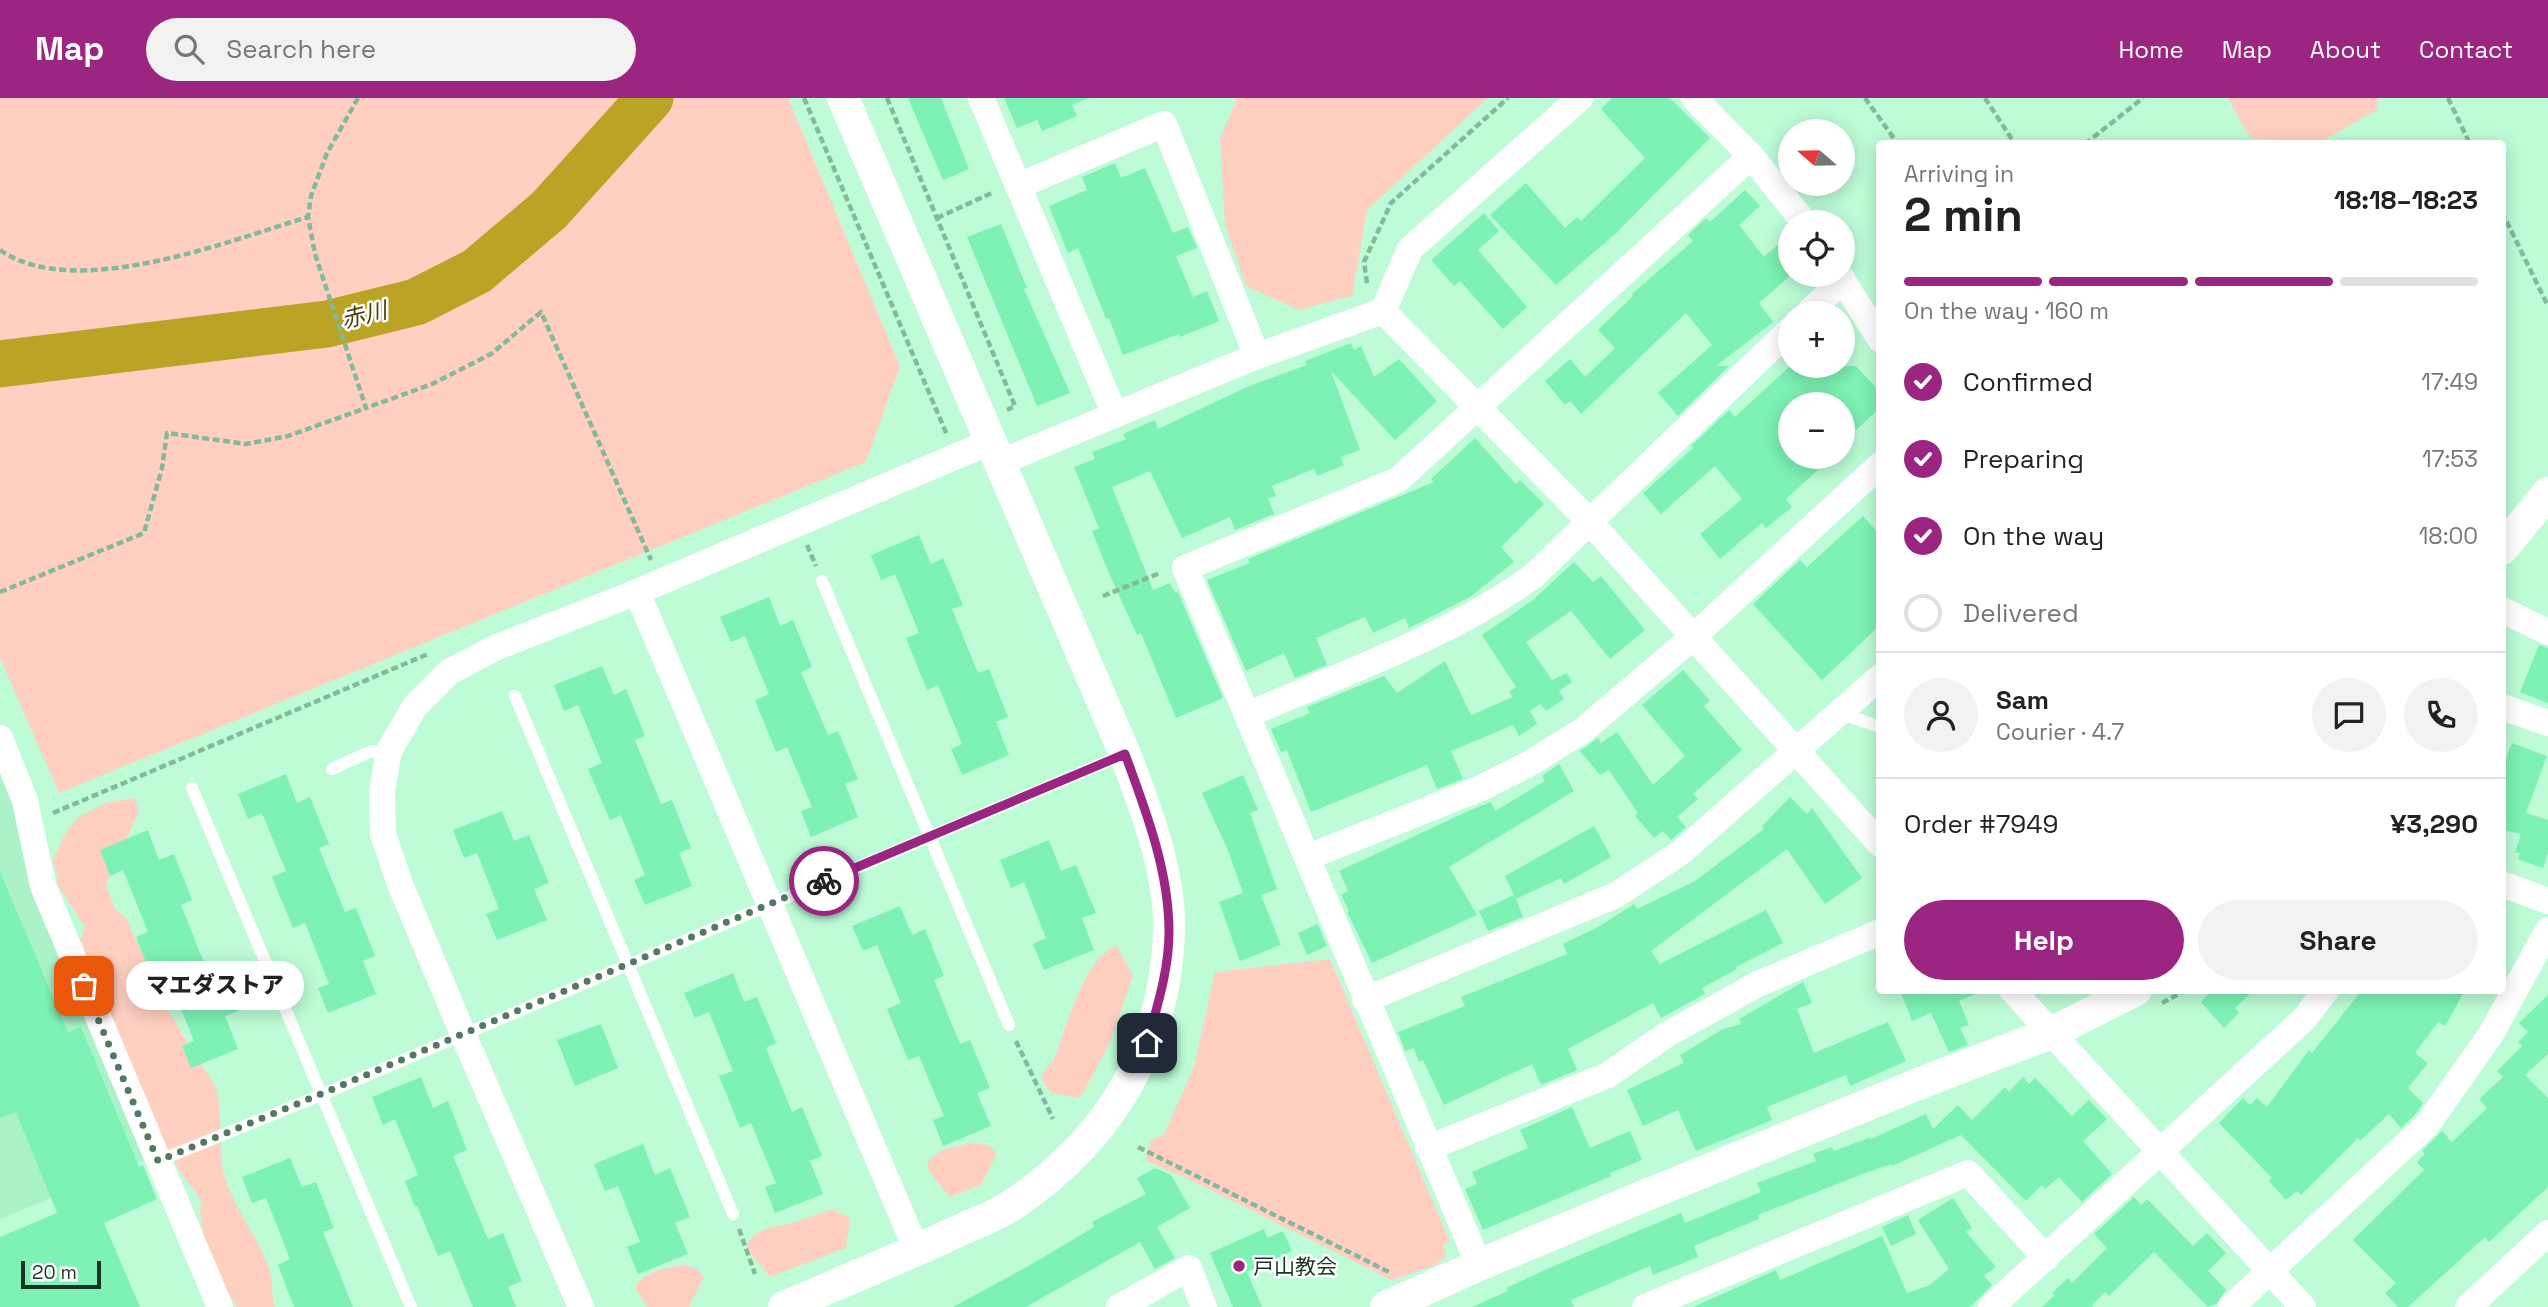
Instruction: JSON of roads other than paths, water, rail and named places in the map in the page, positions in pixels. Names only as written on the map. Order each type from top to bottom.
[{"type":"street","points":[[784,1307],[917,1251],[1013,1205],[1058,1171],[1093,1136],[1124,1093],[1147,1043],[1163,987],[1169,932],[1163,874],[1148,815],[1125,754],[843,98]]},
{"type":"street","points":[[981,98],[1115,415]]},
{"type":"street","points":[[581,1307],[400,884],[383,834],[382,791],[389,751],[415,706],[449,673],[497,647],[637,592],[992,441],[1115,415],[1257,356],[1383,311],[1410,249],[1580,98]]},
{"type":"street","points":[[1694,98],[1751,156],[1794,210]]},
{"type":"street","points":[[1018,184],[1164,124],[1257,356]]},
{"type":"street","points":[[1479,1265],[1185,568],[1398,480],[1751,156]]},
{"type":"street","points":[[1819,301],[1833,287]]},
{"type":"street","points":[[1847,287],[1876,333]]},
{"type":"street","points":[[1383,311],[1589,521],[1876,840]]},
{"type":"street","points":[[1247,715],[1456,625],[1532,578],[1778,341]]},
{"type":"street","points":[[1308,858],[1479,789],[1527,765],[1582,731],[1693,637],[1876,469]]},
{"type":"street","points":[[2506,544],[2548,493]]},
{"type":"street","points":[[637,592],[917,1251]]},
{"type":"street","points":[[2506,613],[2548,632]]},
{"type":"street","points":[[1365,1000],[1616,895],[1680,853],[1876,681]]},
{"type":"street","points":[[2506,708],[2548,723]]},
{"type":"street","points":[[3,753],[26,801],[43,887],[220,1307]]},
{"type":"street","points":[[2506,885],[2548,901]]},
{"type":"street","points":[[2231,1307],[2427,1125],[2491,1034],[2548,930]]},
{"type":"street","points":[[1428,1148],[1608,1075],[1666,1035],[1758,984],[1876,934]]},
{"type":"street","points":[[2016,994],[2303,1307]]},
{"type":"street","points":[[1404,1301],[1479,1265],[1928,1080],[2051,1033],[2128,994]]},
{"type":"street","points":[[1991,1307],[2305,1018],[2323,994]]},
{"type":"street","points":[[1645,1307],[1968,1173],[2046,1258]]},
{"type":"street","points":[[2468,1307],[2548,1233]]},
{"type":"street","points":[[1119,1307],[1189,1268],[1205,1307]]},
{"type":"lane","points":[[822,581],[1009,1025]]},
{"type":"lane","points":[[515,696],[733,1214]]},
{"type":"lane","points":[[1840,713],[1876,726]]},
{"type":"lane","points":[[332,769],[369,752],[389,751]]},
{"type":"lane","points":[[158,1161],[1125,754]]},
{"type":"lane","points":[[192,788],[411,1307]]},
{"type":"waterway","name":"赤川","points":[[0,364],[327,324],[416,302],[477,271],[549,210],[650,98]]},
{"type":"place","name":"マエダストア","points":[[84,986]]},
{"type":"place","name":"戸山教会","points":[[1239,1266]]}]
